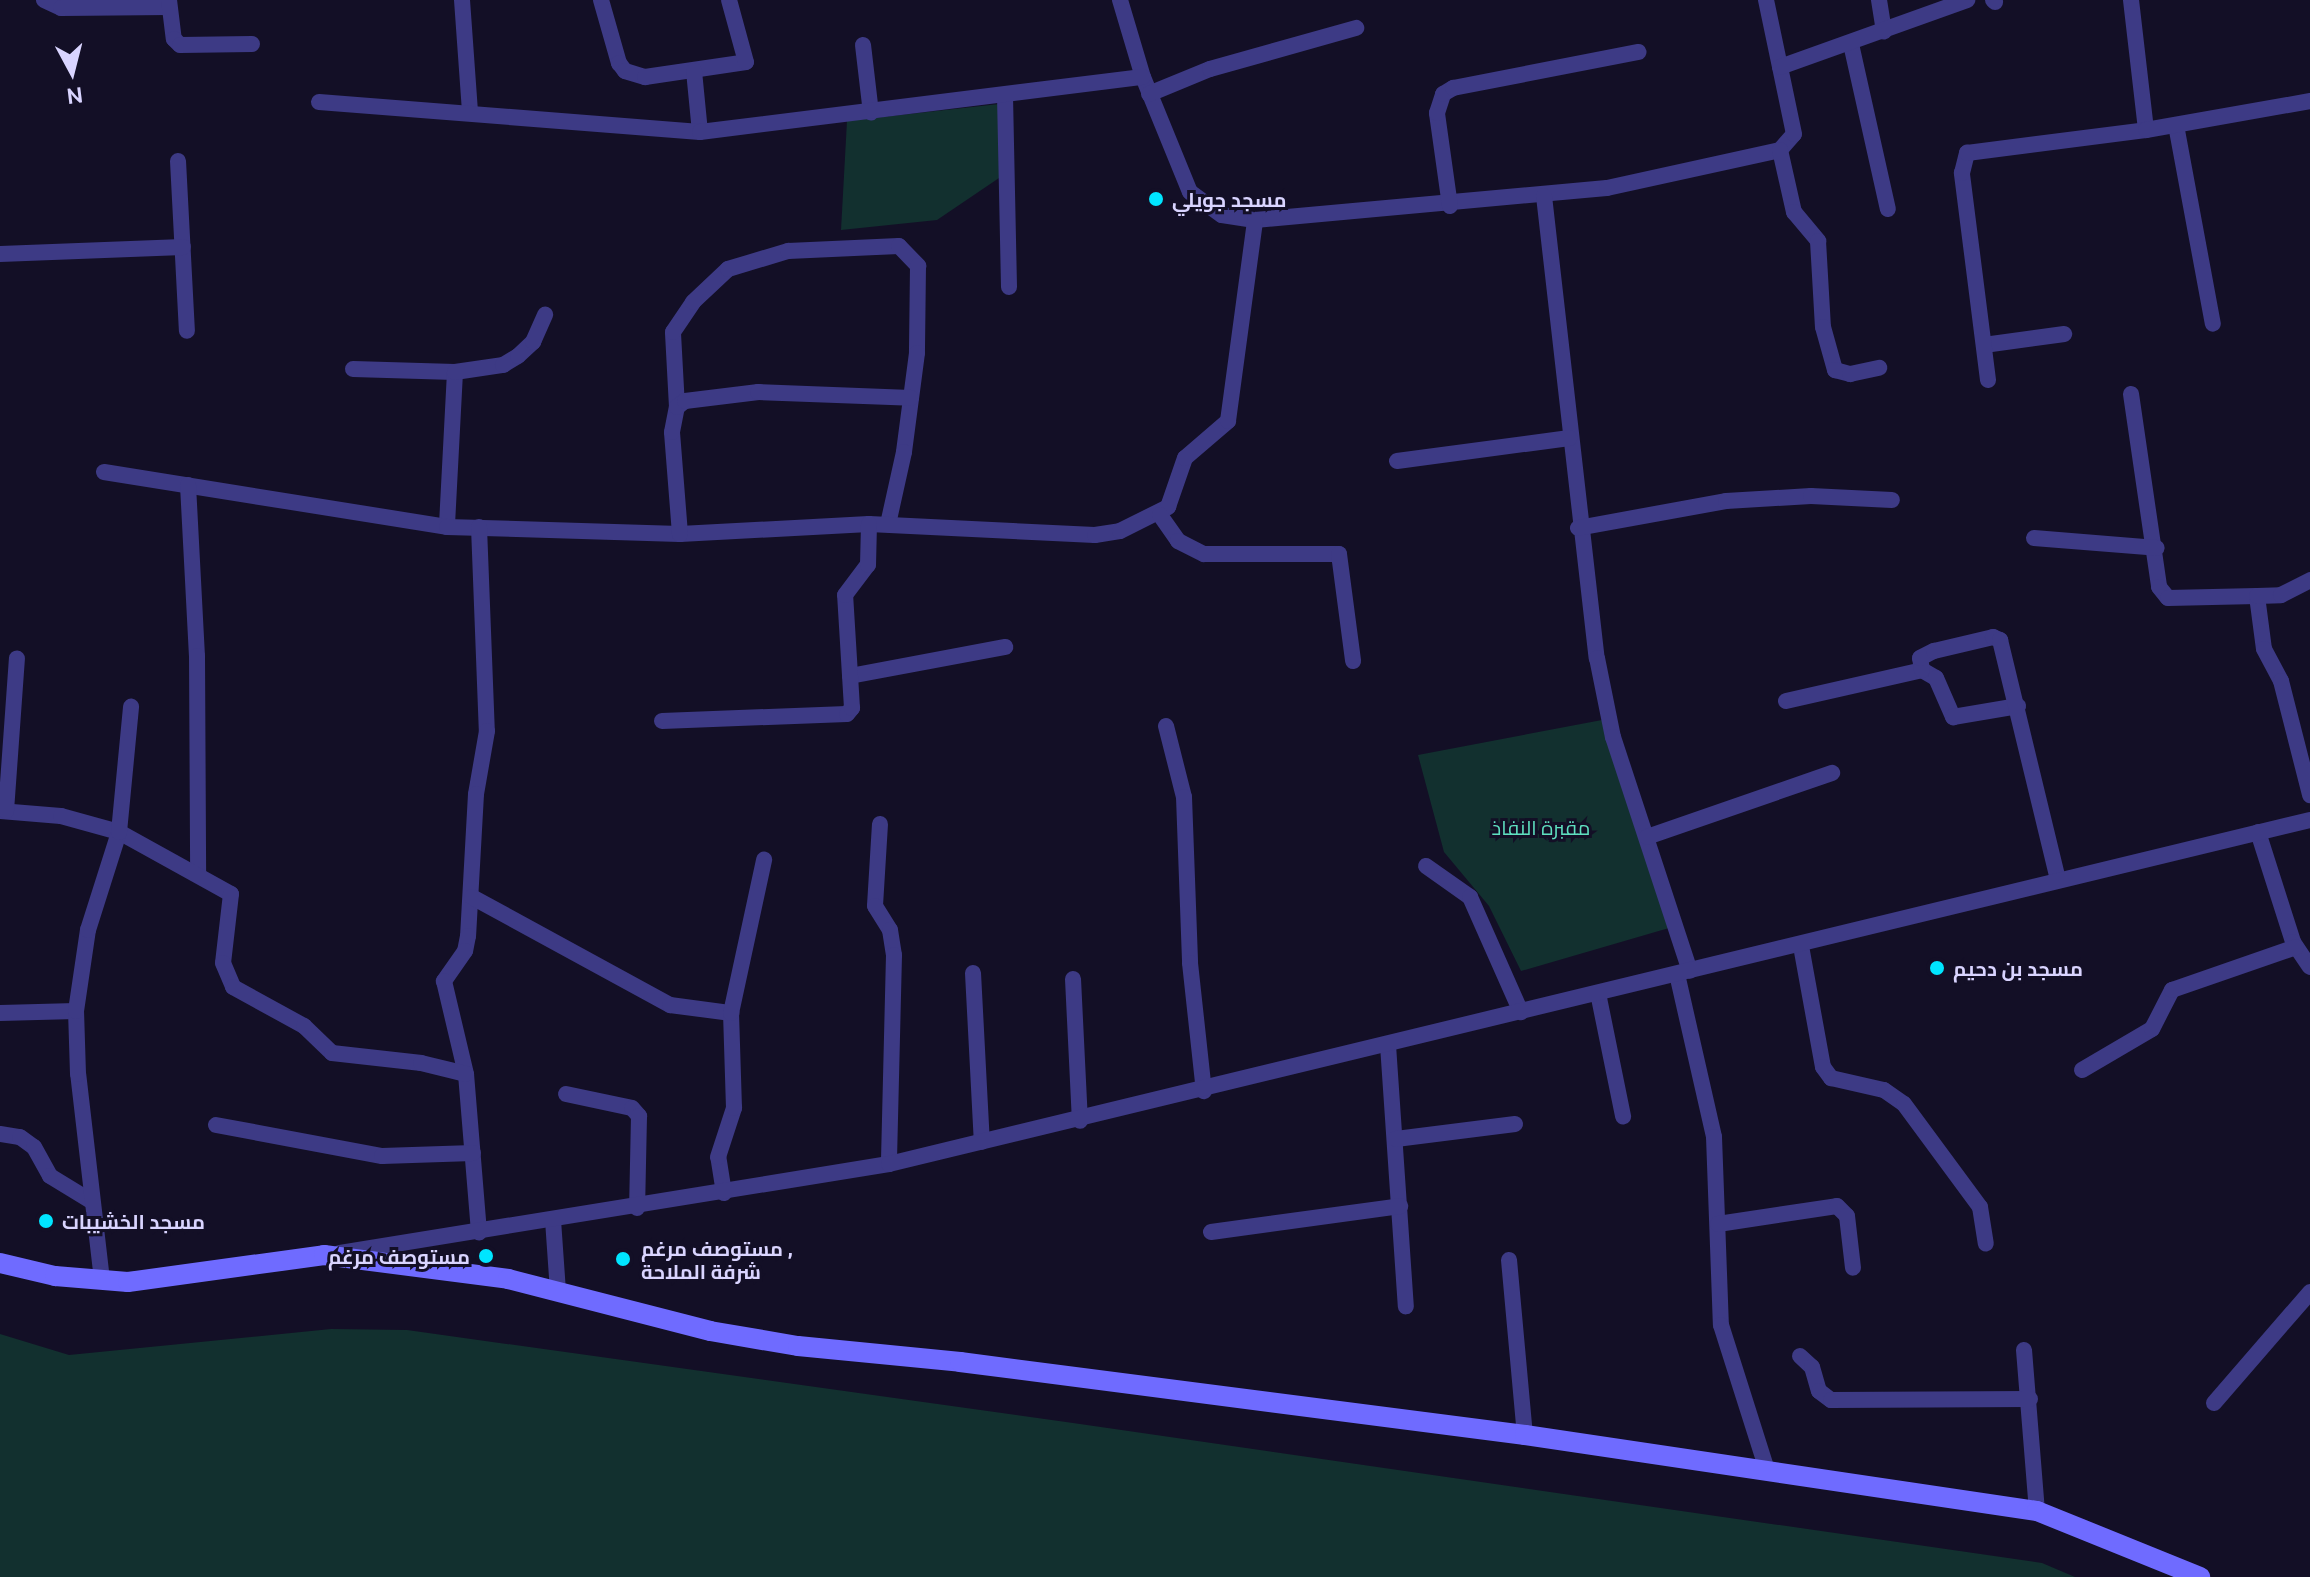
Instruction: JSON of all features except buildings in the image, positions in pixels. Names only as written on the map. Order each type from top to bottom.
[{"type":"main road","points":[[0,1263],[55,1276],[102,1280],[175,1278],[324,1255],[508,1279],[710,1331],[798,1346],[960,1362],[1525,1435],[2037,1511],[2200,1577]]},
{"type":"street","points":[[44,0],[61,8],[169,3],[174,39],[180,45],[252,44]]},
{"type":"street","points":[[462,0],[470,112]]},
{"type":"street","points":[[601,0],[625,71],[645,77],[746,62],[729,0]]},
{"type":"street","points":[[1120,0],[1149,94],[1190,192],[1222,215],[1255,220],[1450,206],[1607,188],[1780,150],[1794,134],[1766,0]]},
{"type":"street","points":[[1879,0],[1884,32]]},
{"type":"street","points":[[1780,67],[1967,0]]},
{"type":"street","points":[[2131,0],[2146,130]]},
{"type":"street","points":[[1149,94],[1210,69],[1356,28]]},
{"type":"street","points":[[1851,44],[1888,209]]},
{"type":"street","points":[[863,45],[871,113]]},
{"type":"street","points":[[1450,206],[1437,113],[1443,94],[1453,88],[1639,52]]},
{"type":"street","points":[[694,71],[700,132]]},
{"type":"street","points":[[319,102],[700,132],[1143,77]]},
{"type":"street","points":[[1005,96],[1009,287]]},
{"type":"street","points":[[1988,380],[1962,173],[1967,153],[2146,130],[2310,101]]},
{"type":"street","points":[[2176,125],[2213,324]]},
{"type":"street","points":[[1780,150],[1794,212],[1818,241],[1823,327],[1835,370],[1850,374],[1879,368]]},
{"type":"street","points":[[178,161],[187,331]]},
{"type":"street","points":[[1544,196],[1578,528],[1613,737],[1647,837],[1683,973],[1714,1137],[1721,1325],[1767,1470]]},
{"type":"street","points":[[104,472],[447,527],[680,534],[888,524],[1095,535],[1160,515],[1168,507],[1185,458],[1217,433],[1234,402],[1255,220]]},
{"type":"street","points":[[680,534],[672,432],[677,407],[673,332],[693,302],[728,269],[788,251],[899,246],[918,266],[911,398],[888,524]]},
{"type":"street","points":[[0,254],[183,247]]},
{"type":"street","points":[[353,369],[455,372],[503,365],[533,342],[545,315]]},
{"type":"street","points":[[1984,345],[2064,334]]},
{"type":"street","points":[[447,527],[455,372]]},
{"type":"street","points":[[677,407],[685,401],[758,392],[911,398]]},
{"type":"street","points":[[2131,394],[2157,548],[2159,587],[2168,598],[2281,595],[2310,580]]},
{"type":"street","points":[[1397,461],[1569,438]]},
{"type":"street","points":[[188,485],[197,656],[198,873]]},
{"type":"street","points":[[1578,528],[1726,501],[1811,496],[1892,500]]},
{"type":"street","points":[[1160,515],[1178,541],[1204,554],[1339,554],[1353,661]]},
{"type":"street","points":[[662,721],[841,717],[852,708],[845,595],[868,565],[869,524]]},
{"type":"street","points":[[479,527],[487,731],[476,794],[472,897],[465,951],[444,975],[466,1074],[479,1232]]},
{"type":"street","points":[[2034,538],[2157,548]]},
{"type":"street","points":[[2257,596],[2264,649],[2281,681],[2310,795]]},
{"type":"street","points":[[1922,670],[1923,654],[1993,637],[2005,649],[2058,879]]},
{"type":"street","points":[[850,676],[1005,647]]},
{"type":"street","points":[[17,658],[3,811],[61,816],[119,832],[231,894],[223,963],[233,987],[304,1026],[332,1053],[421,1063],[466,1074]]},
{"type":"street","points":[[1786,701],[1922,670],[1938,682],[1953,717],[2018,706]]},
{"type":"street","points":[[102,1280],[91,1201],[76,1011],[88,930],[119,832],[131,707]]},
{"type":"street","points":[[1166,726],[1184,797],[1190,963],[1204,1091]]},
{"type":"street","points":[[1647,837],[1832,773]]},
{"type":"street","points":[[324,1255],[637,1208],[889,1164],[1204,1091],[1801,946],[2058,879],[2310,820]]},
{"type":"street","points":[[880,824],[876,912],[890,930],[894,947],[889,1164]]},
{"type":"street","points":[[2258,832],[2296,947],[2310,967]]},
{"type":"street","points":[[724,1193],[718,1157],[734,1108],[731,1013],[764,860]]},
{"type":"street","points":[[1426,866],[1470,897],[1521,1012]]},
{"type":"street","points":[[472,897],[670,1005],[731,1013]]},
{"type":"street","points":[[1801,946],[1823,1067],[1831,1078],[1884,1090],[1904,1104],[1980,1207],[1986,1244]]},
{"type":"street","points":[[2082,1070],[2152,1029],[2172,990],[2296,947]]},
{"type":"street","points":[[973,973],[982,1142]]},
{"type":"street","points":[[1073,979],[1080,1121]]},
{"type":"street","points":[[1598,993],[1623,1116]]},
{"type":"street","points":[[0,1013],[76,1011]]},
{"type":"street","points":[[1388,1045],[1406,1306]]},
{"type":"street","points":[[566,1094],[621,1105],[639,1116],[637,1208]]},
{"type":"street","points":[[1396,1139],[1515,1124]]},
{"type":"street","points":[[216,1125],[382,1156],[473,1153]]},
{"type":"street","points":[[0,1134],[20,1137],[34,1147],[50,1176],[91,1201]]},
{"type":"street","points":[[1211,1232],[1400,1206]]},
{"type":"street","points":[[1718,1224],[1837,1206],[1847,1216],[1853,1268]]},
{"type":"street","points":[[553,1220],[558,1292]]},
{"type":"street","points":[[1509,1260],[1525,1435]]},
{"type":"street","points":[[2214,1403],[2310,1292]]},
{"type":"street","points":[[2024,1350],[2037,1511]]},
{"type":"street","points":[[1800,1356],[1812,1367],[1819,1391],[1831,1400],[2030,1399]]},
{"type":"green space","points":[[999,104],[1002,176],[937,220],[841,230],[847,121]]},
{"type":"green space","name":"مقبرة النفاذ","points":[[1602,720],[1669,928],[1521,971],[1489,906],[1444,852],[1418,755]]},
{"type":"green space","points":[[331,1329],[407,1330],[1073,1423],[2042,1563],[2075,1577],[0,1577],[0,1334],[69,1355]]},
{"type":"place","name":"مسجد جويلي","points":[[1156,199]]},
{"type":"place","name":"مسجد بن دحيم","points":[[1937,968]]},
{"type":"place","name":"مسجد الخشيبات","points":[[46,1221]]},
{"type":"place","name":"مستوصف مرغم","points":[[486,1256]]},
{"type":"place","name":"مستوصف مرغم , شرفة الملاحة","points":[[623,1259]]}]
